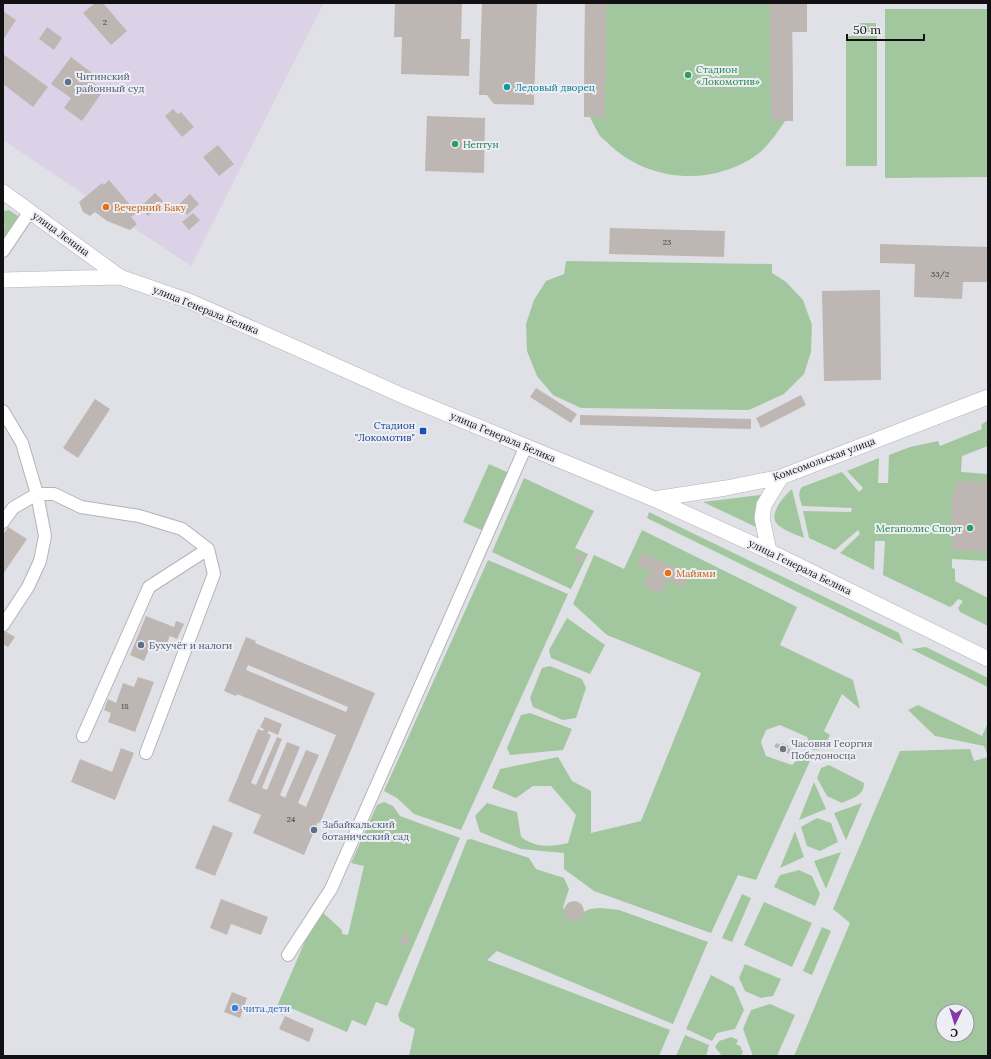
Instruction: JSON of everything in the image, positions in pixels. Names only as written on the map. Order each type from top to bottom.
[{"type":"main road","name":"улица Ленина","points":[[5,197],[30,211],[120,277]]},
{"type":"main road","name":"улица Генерала Белика","points":[[3,280],[120,277],[189,301],[401,395],[654,499],[769,551],[988,659]]},
{"type":"main road","name":"Комсомольская улица","points":[[654,499],[726,488],[780,477],[988,397]]},
{"type":"main road","points":[[769,551],[762,518],[764,504],[780,477]]},
{"type":"street","points":[[3,251],[30,211]]},
{"type":"street","points":[[3,411],[22,443],[37,494],[45,536],[40,561],[28,587],[6,612],[3,625]]},
{"type":"street","points":[[288,955],[331,889],[526,446]]},
{"type":"street","points":[[3,522],[13,508],[37,494],[54,494],[81,507],[139,516],[182,529],[208,549],[214,574],[146,753]]},
{"type":"street","points":[[83,736],[149,587],[208,549]]},
{"type":"shaded area","points":[[3,3],[324,3],[191,266],[3,140]]},
{"type":"green space","name":"Стадион «Локомотив»","points":[[585,3],[792,3],[793,121],[785,121],[769,143],[758,154],[741,164],[722,171],[703,175],[683,176],[663,173],[645,167],[627,158],[600,136],[590,117],[584,117]]},
{"type":"green space","points":[[885,9],[988,9],[988,177],[885,178]]},
{"type":"green space","points":[[858,23],[876,23],[876,32],[858,32]]},
{"type":"green space","points":[[846,36],[877,36],[877,166],[846,166]]},
{"type":"green space","points":[[9,210],[18,216],[18,222],[3,246],[3,228],[5,226],[3,224],[3,214],[4,211]]},
{"type":"green space","points":[[566,261],[772,264],[772,273],[786,282],[803,300],[812,325],[811,352],[804,374],[784,394],[749,410],[581,408],[553,395],[537,376],[527,351],[526,324],[534,300],[546,281],[564,274]]},
{"type":"green space","points":[[988,420],[988,446],[962,456],[961,472],[988,474],[988,561],[952,559],[952,568],[955,569],[955,581],[988,598],[988,626],[960,612],[958,608],[963,601],[958,599],[950,607],[883,575],[885,541],[875,541],[874,570],[840,553],[860,534],[858,530],[835,550],[809,538],[803,511],[851,512],[852,508],[802,506],[799,494],[802,487],[842,472],[859,492],[863,488],[847,471],[879,458],[878,483],[888,483],[889,455],[910,447],[938,441],[940,446],[982,429],[981,425]]},
{"type":"green space","points":[[489,464],[509,473],[484,531],[463,522]]},
{"type":"green space","points":[[524,478],[594,511],[575,548],[588,554],[571,589],[492,552]]},
{"type":"green space","points":[[792,489],[804,538],[784,529],[775,521],[775,511],[785,496]]},
{"type":"green space","points":[[768,494],[758,528],[703,502]]},
{"type":"green space","points":[[649,512],[899,633],[903,644],[647,518]]},
{"type":"green space","points":[[642,530],[797,607],[780,645],[853,680],[860,709],[842,694],[824,731],[830,735],[823,749],[813,750],[807,737],[780,725],[766,730],[761,742],[766,756],[792,765],[800,757],[810,761],[756,880],[738,875],[711,933],[594,891],[564,869],[564,853],[521,849],[480,832],[475,816],[487,803],[517,812],[521,837],[527,841],[543,846],[568,843],[576,815],[551,786],[533,786],[516,798],[492,788],[500,769],[558,757],[572,781],[591,791],[591,833],[641,821],[701,673],[607,635],[573,604],[594,555],[624,569]]},
{"type":"green space","points":[[488,560],[568,594],[461,830],[414,814],[397,798],[384,791]]},
{"type":"green space","points":[[567,618],[605,645],[590,674],[551,658],[549,650]]},
{"type":"green space","points":[[926,647],[988,678],[988,687],[911,649]]},
{"type":"green space","points":[[550,666],[582,679],[586,688],[576,718],[563,720],[533,707],[530,698],[542,668]]},
{"type":"green space","points":[[918,705],[982,736],[988,723],[988,756],[984,746],[935,736],[908,710]]},
{"type":"green space","points":[[530,713],[572,729],[563,750],[510,755],[507,748],[521,715]]},
{"type":"green space","points":[[970,749],[974,761],[988,757],[988,1056],[794,1056],[850,923],[833,909],[900,751]]},
{"type":"green space","points":[[829,765],[864,783],[860,794],[842,803],[827,796],[817,778],[821,768]]},
{"type":"green space","points":[[814,782],[826,809],[799,820]]},
{"type":"green space","points":[[384,802],[393,806],[400,816],[460,838],[387,1006],[376,1002],[366,1026],[352,1020],[347,1032],[286,1006],[283,1015],[275,1011],[312,925],[321,911],[342,930],[342,934],[348,935],[364,866],[351,863],[377,805]]},
{"type":"green space","points":[[862,803],[846,840],[834,813]]},
{"type":"green space","points":[[817,818],[831,823],[838,842],[820,851],[807,846],[801,827]]},
{"type":"green space","points":[[795,831],[804,857],[780,868]]},
{"type":"green space","points":[[471,839],[529,858],[536,869],[564,878],[569,889],[563,907],[570,918],[590,909],[601,908],[619,910],[708,942],[673,1024],[497,951],[487,960],[670,1030],[659,1056],[409,1056],[415,1029],[400,1021],[398,1015],[467,840]]},
{"type":"green space","points":[[841,852],[826,889],[814,861]]},
{"type":"green space","points":[[799,870],[812,876],[820,894],[815,906],[774,887],[780,875]]},
{"type":"green space","points":[[742,894],[751,898],[732,942],[722,938]]},
{"type":"green space","points":[[764,902],[812,923],[792,967],[744,945]]},
{"type":"green space","points":[[822,927],[831,931],[812,975],[803,971]]},
{"type":"green space","points":[[745,964],[781,979],[773,996],[761,998],[745,991],[739,978]]},
{"type":"green space","points":[[711,975],[734,987],[744,1010],[735,1029],[717,1033],[712,1041],[686,1029]]},
{"type":"green space","points":[[770,1004],[795,1015],[777,1056],[753,1056],[743,1029],[751,1010]]},
{"type":"green space","points":[[685,1035],[709,1045],[706,1056],[676,1056]]},
{"type":"green space","points":[[731,1037],[738,1040],[736,1044],[740,1046],[743,1052],[741,1056],[722,1056],[715,1047],[719,1041]]},
{"type":"building","points":[[95,3],[103,3],[127,31],[111,45],[83,13]]},
{"type":"building","points":[[395,3],[462,3],[461,39],[470,39],[469,76],[401,74],[402,37],[394,37]]},
{"type":"building","points":[[482,3],[537,3],[534,105],[494,104],[487,95],[479,95]]},
{"type":"building","points":[[585,3],[606,3],[605,117],[584,117]]},
{"type":"building","points":[[770,3],[807,3],[807,32],[792,32],[793,121],[771,121]]},
{"type":"building","points":[[3,11],[16,20],[3,40]]},
{"type":"building","points":[[47,27],[62,38],[54,50],[39,39]]},
{"type":"building","points":[[3,54],[48,87],[33,107],[3,84]]},
{"type":"building","points":[[71,57],[92,73],[88,78],[103,91],[82,121],[64,108],[71,98],[51,84]]},
{"type":"building","points":[[173,109],[178,114],[181,112],[194,127],[182,137],[165,116]]},
{"type":"building","name":"Нептун","points":[[427,116],[485,118],[484,173],[425,171]]},
{"type":"building","points":[[218,145],[234,164],[219,176],[203,157]]},
{"type":"building","name":"Вечерний Баку","points":[[109,180],[137,213],[131,217],[137,224],[130,230],[107,221],[95,212],[90,216],[83,212],[79,202],[102,183],[104,185]]},
{"type":"building","points":[[155,193],[163,201],[148,216],[140,207]]},
{"type":"building","points":[[190,194],[199,204],[187,215],[179,204]]},
{"type":"building","points":[[193,213],[200,220],[189,230],[182,222]]},
{"type":"building","points":[[610,228],[725,231],[724,257],[609,254]]},
{"type":"building","points":[[880,244],[988,247],[988,282],[963,282],[962,299],[914,297],[915,264],[880,263]]},
{"type":"building","points":[[880,290],[881,380],[824,381],[822,291]]},
{"type":"building","points":[[536,388],[577,414],[571,423],[530,397]]},
{"type":"building","points":[[801,395],[806,405],[761,428],[756,418]]},
{"type":"building","points":[[95,399],[110,409],[78,458],[63,448]]},
{"type":"building","points":[[580,415],[751,419],[751,429],[580,425]]},
{"type":"building","name":"Мегаполис Спорт","points":[[956,481],[988,482],[988,552],[953,550],[954,541],[951,541],[952,493],[956,493]]},
{"type":"building","points":[[8,527],[27,539],[3,574],[3,535]]},
{"type":"building","points":[[579,553],[584,556],[578,564],[574,561]]},
{"type":"building","name":"Майями","points":[[643,553],[689,574],[683,587],[667,579],[660,594],[643,586],[650,571],[637,565]]},
{"type":"building","points":[[146,616],[174,627],[176,621],[184,624],[177,639],[170,636],[165,647],[152,642],[144,661],[130,655]]},
{"type":"building","points":[[3,630],[15,637],[8,647],[3,644]]},
{"type":"building","points":[[246,637],[256,641],[255,643],[375,693],[320,823],[318,822],[304,855],[253,833],[261,815],[228,801],[258,729],[263,731],[264,729],[260,727],[265,717],[282,724],[278,735],[269,731],[267,733],[271,735],[251,783],[256,785],[277,737],[282,739],[262,788],[267,790],[287,742],[300,747],[280,795],[285,798],[306,750],[319,755],[298,803],[306,807],[336,735],[237,694],[236,696],[224,691]],"holes":[[[248,665],[348,707],[346,712],[246,670]]]},
{"type":"building","points":[[138,677],[154,682],[135,732],[108,722],[111,713],[104,710],[108,699],[116,703],[123,683],[134,687]]},
{"type":"building","name":"Часовня Георгия Победоносца","points":[[776,743],[781,745],[782,743],[789,746],[788,748],[791,749],[789,754],[785,752],[784,754],[778,752],[779,749],[774,747]]},
{"type":"building","points":[[121,748],[134,753],[115,800],[71,782],[80,759],[112,772]]},
{"type":"building","points":[[213,825],[233,833],[215,876],[195,868]]},
{"type":"building","points":[[221,899],[268,917],[261,935],[231,924],[227,935],[210,928]]},
{"type":"building","points":[[574,901],[581,904],[584,911],[581,918],[574,921],[567,918],[564,911],[567,904]]},
{"type":"building","points":[[403,934],[410,936],[407,946],[400,944]]},
{"type":"building","name":"чита.дети","points":[[232,992],[247,998],[240,1018],[224,1012]]},
{"type":"building","points":[[285,1016],[314,1029],[309,1042],[279,1029]]},
{"type":"place","name":"Стадион «Локомотив»","points":[[688,75]]},
{"type":"place","name":"Читинский районный суд","points":[[68,82]]},
{"type":"place","name":"Ледовый дворец","points":[[507,87]]},
{"type":"place","name":"Нептун","points":[[455,144]]},
{"type":"place","name":"Вечерний Баку","points":[[106,207]]},
{"type":"place","name":"Стадион \"Локомотив\"","points":[[423,431]]},
{"type":"place","name":"Мегаполис Спорт","points":[[970,528]]},
{"type":"place","name":"Майями","points":[[668,573]]},
{"type":"place","name":"Бухучёт и налоги","points":[[141,645]]},
{"type":"place","name":"Часовня Георгия Победоносца","points":[[783,749]]},
{"type":"place","name":"Забайкальский ботанический сад","points":[[314,830]]},
{"type":"place","name":"чита.дети","points":[[235,1008]]}]
